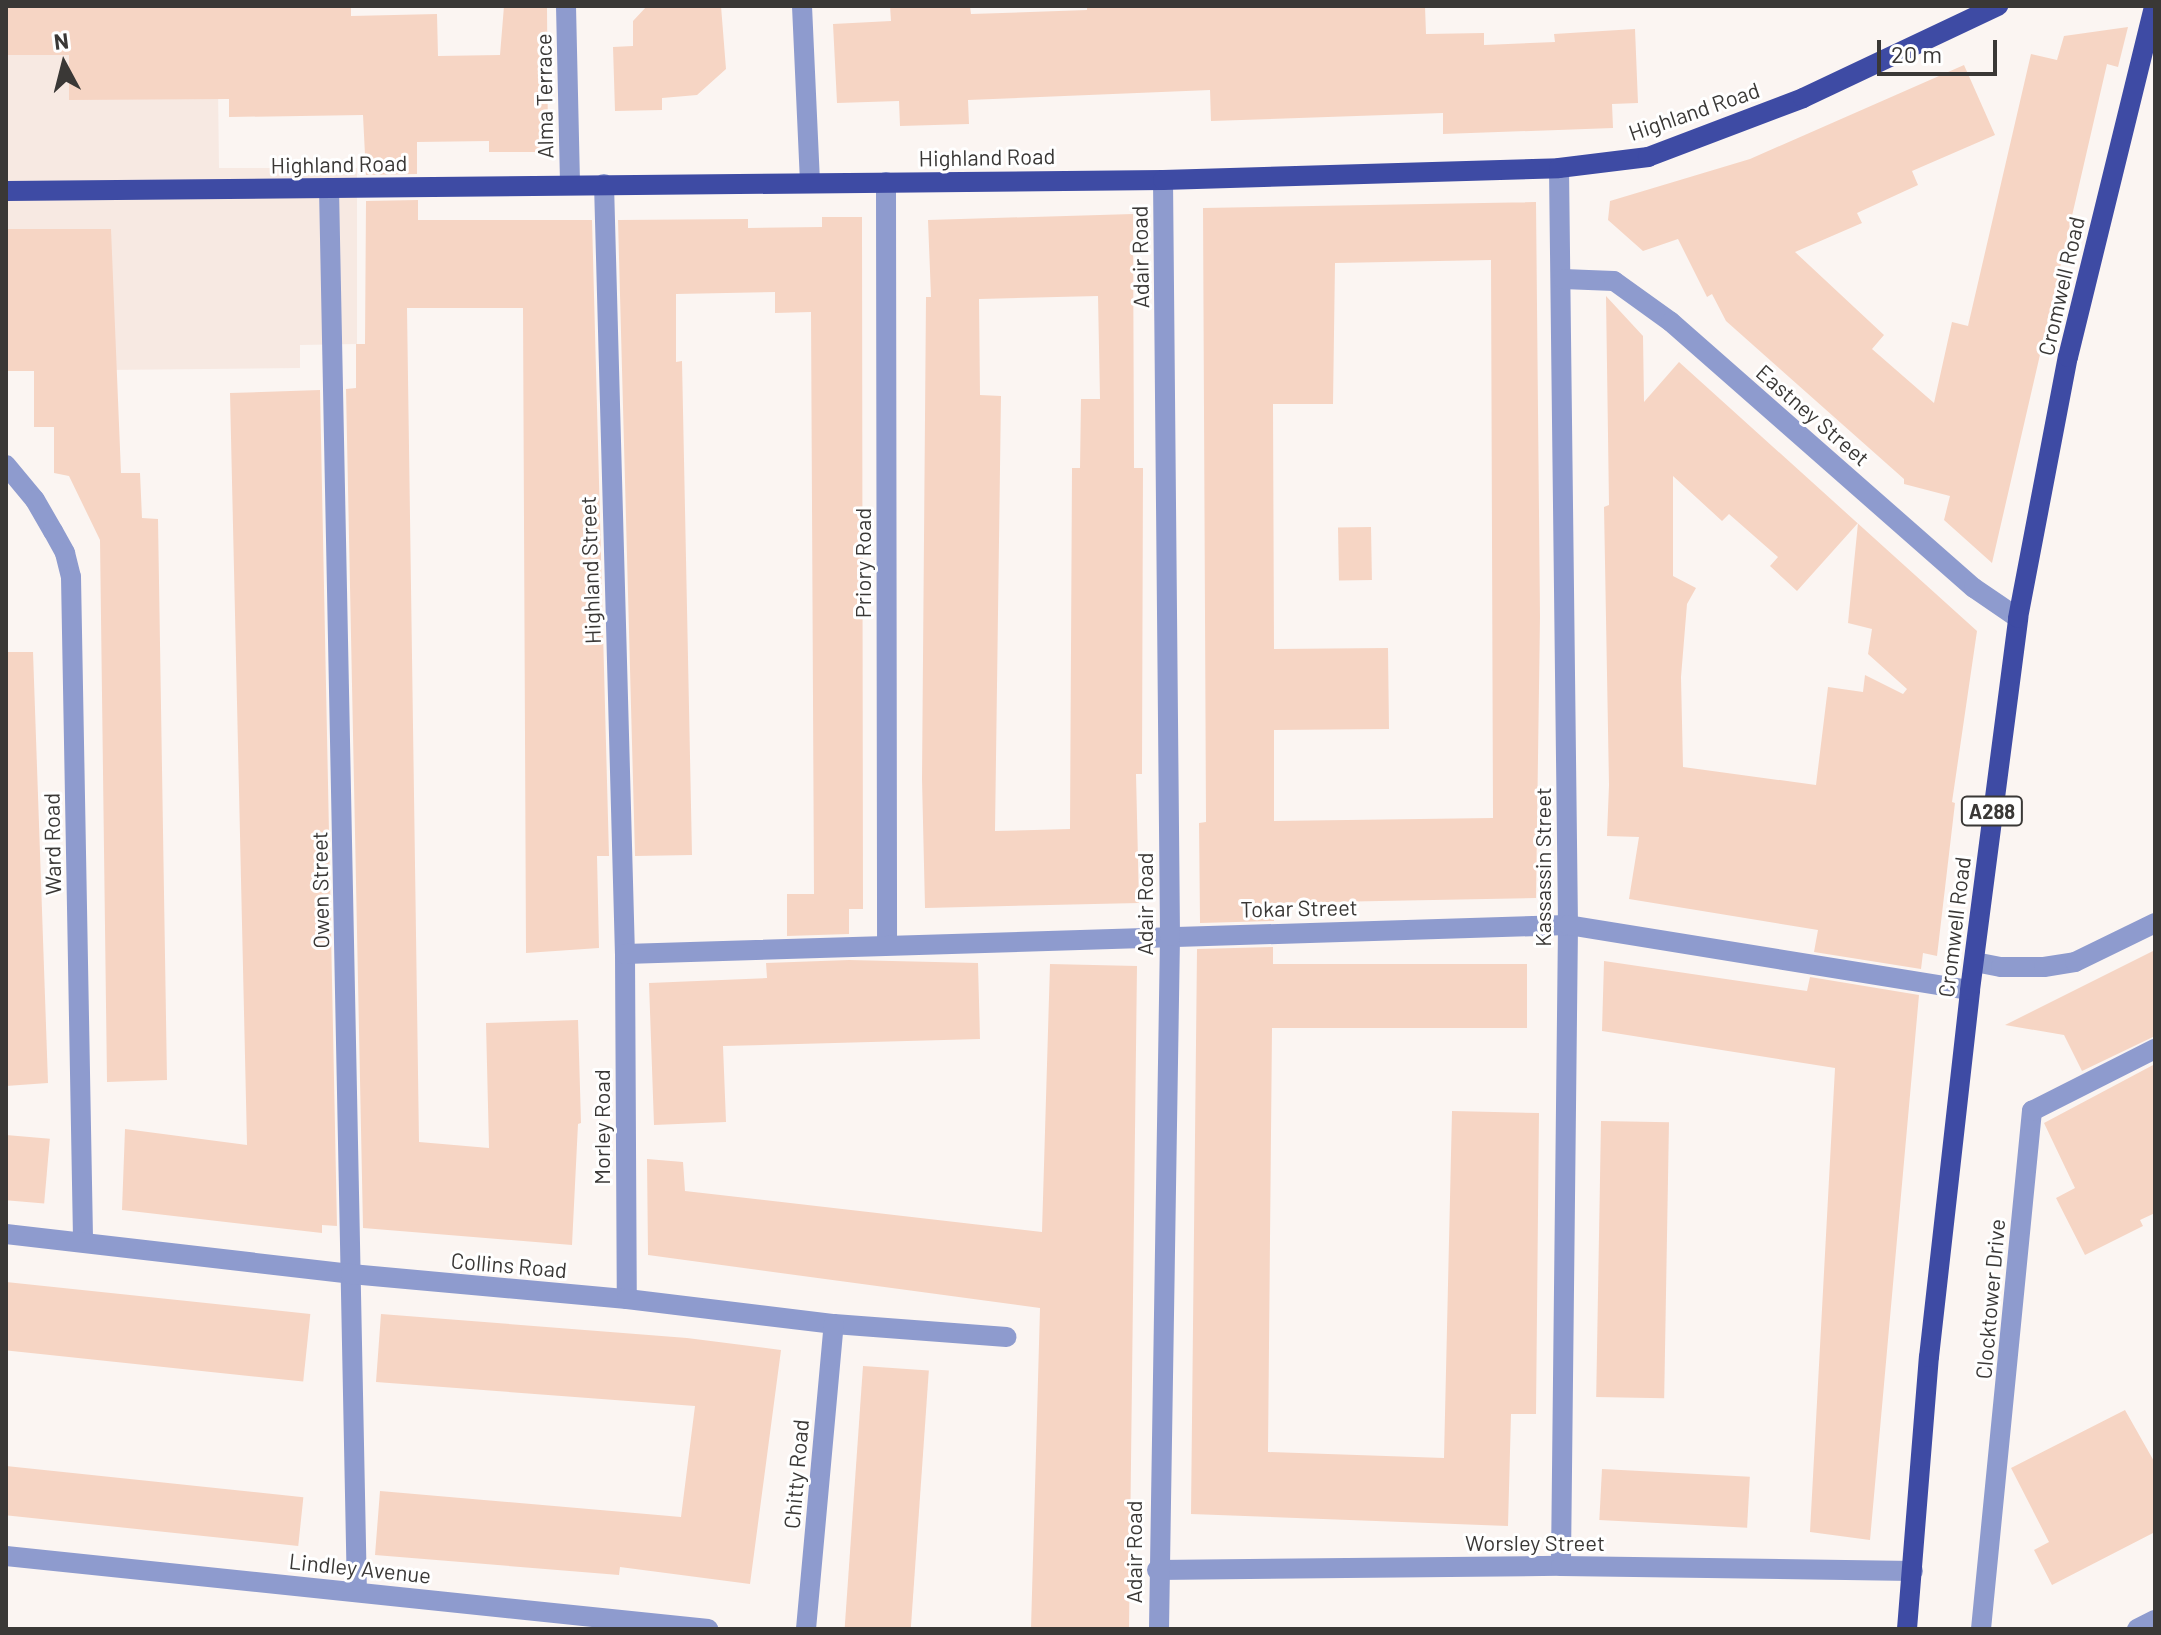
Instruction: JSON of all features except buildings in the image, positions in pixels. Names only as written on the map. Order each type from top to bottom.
[{"type":"main road","name":"Highland Road","points":[[1942,31],[1974,6]]},
{"type":"main road","name":"Highland Road","points":[[6,191],[1163,180],[1559,168],[1648,157],[1803,98],[1998,6]]},
{"type":"main road","name":"Cromwell Road","points":[[1907,1629],[1929,1357],[1970,990],[2018,618],[2068,357],[2154,6]]},
{"type":"street","name":"Alma Terrace","points":[[566,6],[570,185]]},
{"type":"street","points":[[802,6],[810,183]]},
{"type":"street","name":"Kassassin Street","points":[[1559,168],[1563,279],[1568,925],[1561,1566]]},
{"type":"street","name":"Adair Road","points":[[1159,1629],[1157,1570],[1170,936],[1163,180]]},
{"type":"street","name":"Priory Road","points":[[886,182],[887,944]]},
{"type":"street","name":"Highland Street","points":[[604,184],[625,954]]},
{"type":"street","name":"Owen Street","points":[[329,188],[357,1591]]},
{"type":"street","name":"Eastney Street","points":[[1563,279],[1614,281],[1671,322],[1974,588],[2018,618]]},
{"type":"street","name":"Ward Road","points":[[6,465],[41,511],[65,553],[71,577],[83,1241]]},
{"type":"street","points":[[1975,962],[2001,967],[2044,967],[2075,962],[2155,923]]},
{"type":"street","name":"Tokar Street","points":[[625,954],[1568,925],[1970,990]]},
{"type":"street","name":"Morley Road","points":[[625,954],[627,1299]]},
{"type":"street","name":"Clocktower Drive","points":[[1981,1629],[2032,1111],[2155,1049]]},
{"type":"street","name":"Collins Road","points":[[6,1234],[351,1274],[627,1299],[834,1324],[1007,1337]]},
{"type":"street","name":"Chitty Road","points":[[806,1629],[834,1324]]},
{"type":"street","name":"Lindley Avenue","points":[[6,1556],[708,1629]]},
{"type":"street","name":"Worsley Street","points":[[1157,1570],[1561,1566],[1913,1571]]},
{"type":"street","points":[[2137,1629],[2155,1620]]},
{"type":"shaded area","points":[[6,6],[217,6],[219,168],[357,168],[357,344],[300,345],[300,368],[6,371]]}]
